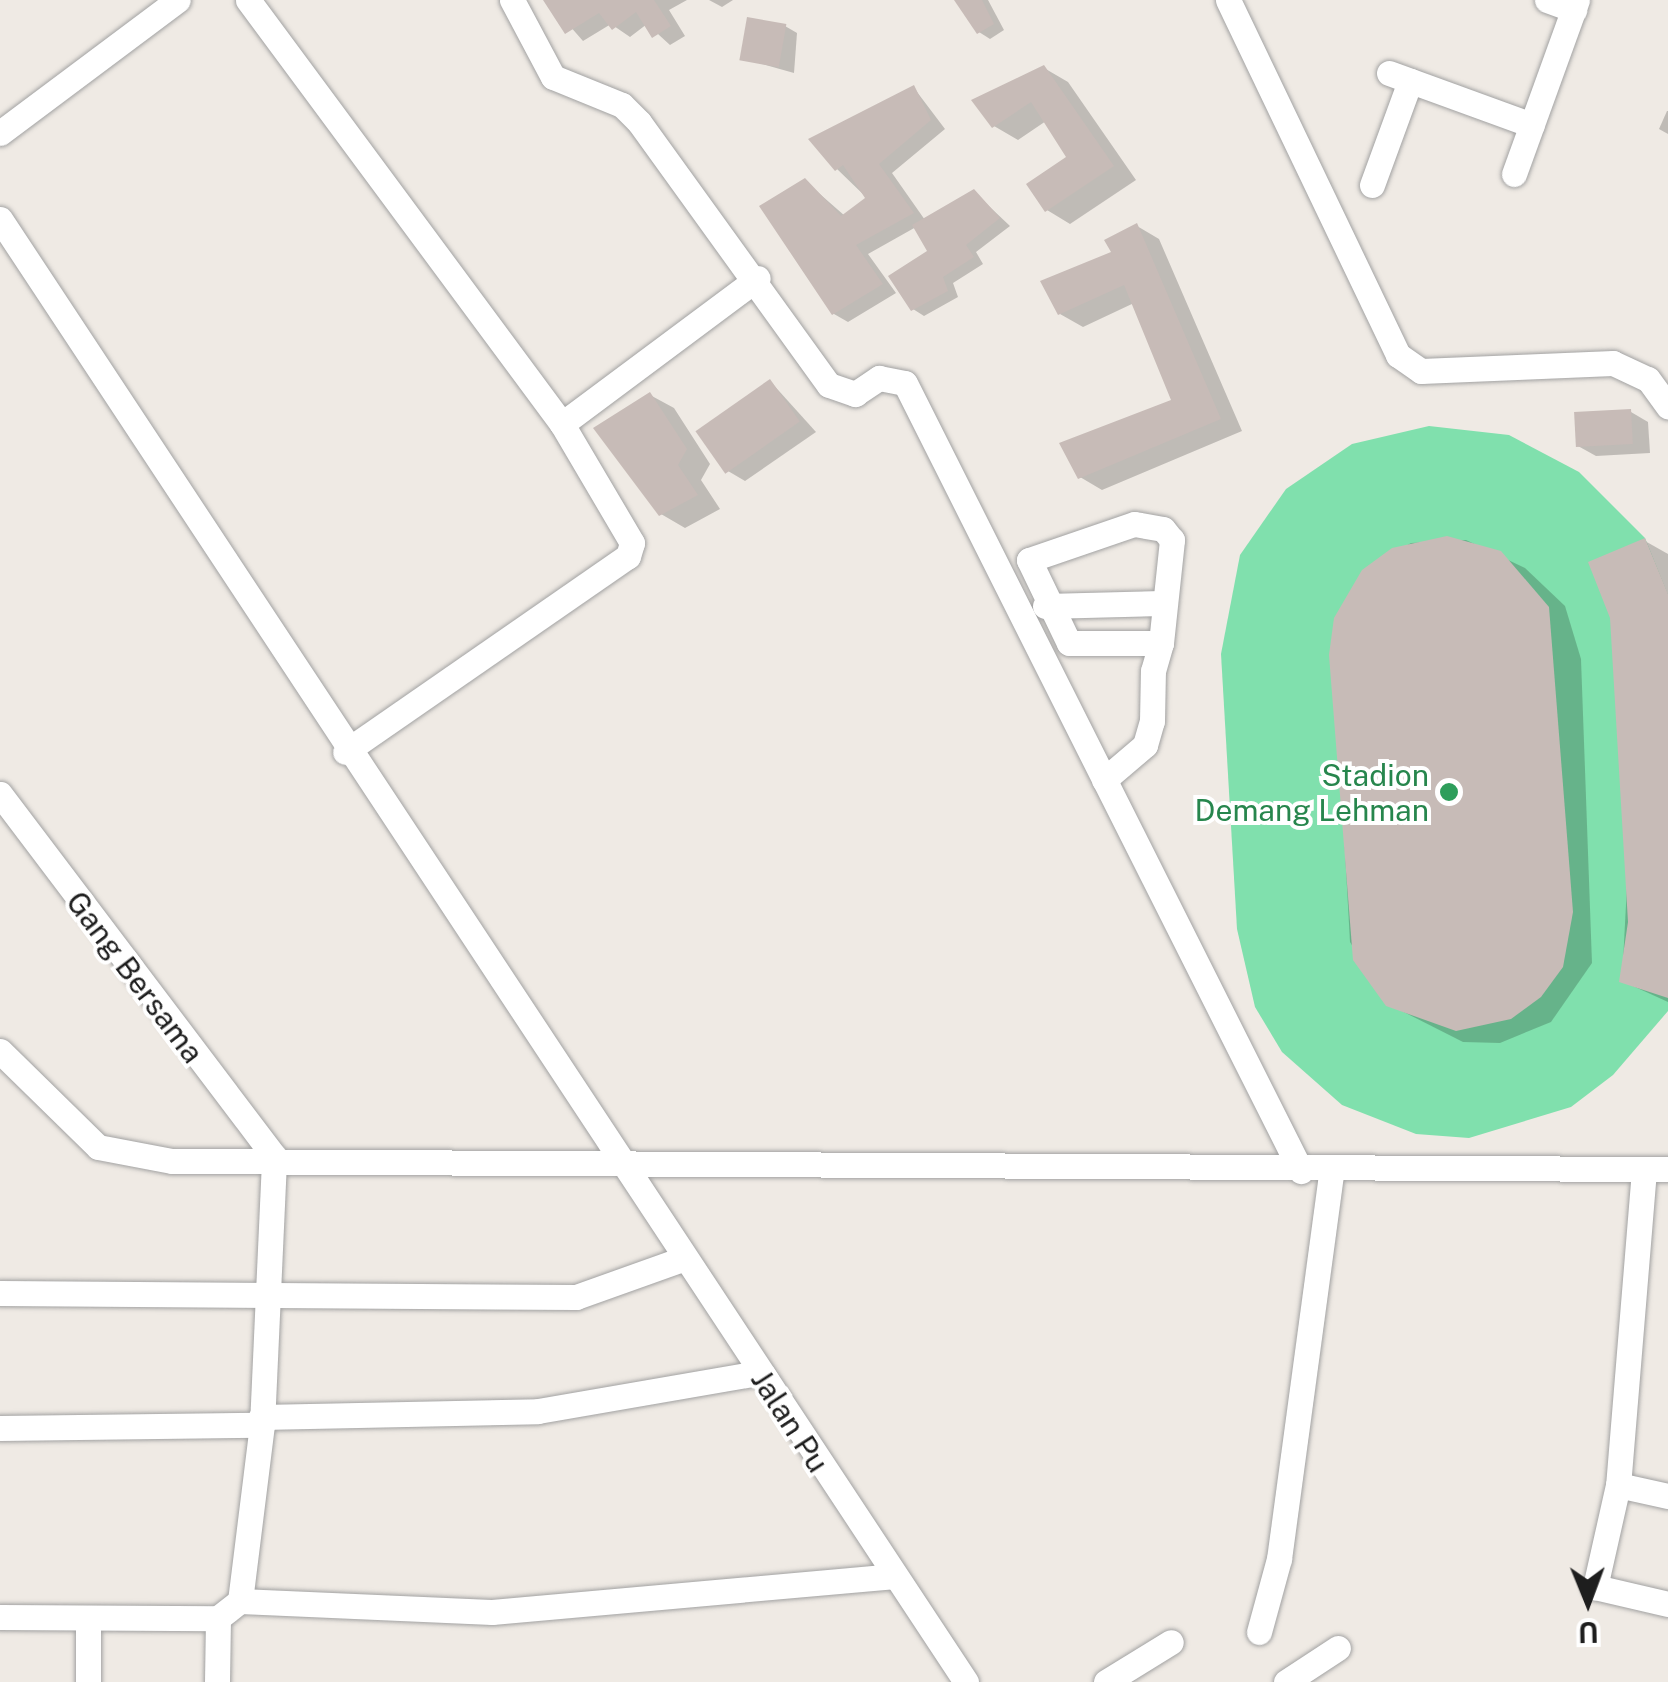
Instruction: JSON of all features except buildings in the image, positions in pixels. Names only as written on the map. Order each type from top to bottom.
[{"type":"street","points":[[0,133],[178,0]]},
{"type":"street","points":[[248,0],[562,424],[626,525],[628,556],[345,752]]},
{"type":"street","points":[[512,0],[553,77],[622,105],[758,278],[829,385],[855,394],[879,378],[905,383],[1301,1171]]},
{"type":"street","points":[[1228,0],[1398,356],[1421,371],[1613,363],[1648,379],[1668,407]]},
{"type":"street","points":[[1514,174],[1576,5],[1547,0]]},
{"type":"street","points":[[1372,185],[1399,77],[1532,125]]},
{"type":"street","name":"Jalan Pu","points":[[0,219],[345,752],[966,1682]]},
{"type":"street","points":[[562,424],[758,278]]},
{"type":"street","points":[[1104,780],[1145,745],[1162,643],[1162,603],[1172,540],[1163,529],[1134,524],[1039,550],[1029,572],[1045,606],[1070,643],[1162,643]]},
{"type":"street","points":[[1045,606],[1162,603]]},
{"type":"street","name":"Gang Bersama","points":[[0,794],[274,1156]]},
{"type":"street","points":[[0,1050],[98,1147],[172,1161],[274,1156],[1331,1172],[1656,1170],[1618,1485],[1595,1587],[1668,1604]]},
{"type":"street","points":[[240,1601],[262,1421],[271,1295],[274,1156]]},
{"type":"street","points":[[1258,1632],[1279,1559],[1331,1172]]},
{"type":"street","points":[[0,1294],[576,1297],[685,1258]]},
{"type":"street","points":[[0,1428],[538,1412],[758,1373]]},
{"type":"street","points":[[1618,1485],[1668,1496]]},
{"type":"street","points":[[0,1617],[218,1618],[240,1601],[492,1612],[892,1576]]},
{"type":"street","points":[[88,1618],[88,1682]]},
{"type":"street","points":[[217,1682],[218,1618]]},
{"type":"street","points":[[1106,1682],[1171,1642]]},
{"type":"street","points":[[1286,1682],[1338,1648]]},
{"type":"green space","name":"Stadion Demang Lehman","points":[[1429,426],[1509,435],[1579,472],[1645,538],[1668,595],[1668,1011],[1613,1075],[1571,1107],[1469,1138],[1416,1134],[1342,1105],[1282,1052],[1255,1007],[1237,929],[1221,654],[1240,555],[1286,489],[1352,444]]},
{"type":"place","name":"Stadion Demang Lehman","points":[[1449,792]]}]
